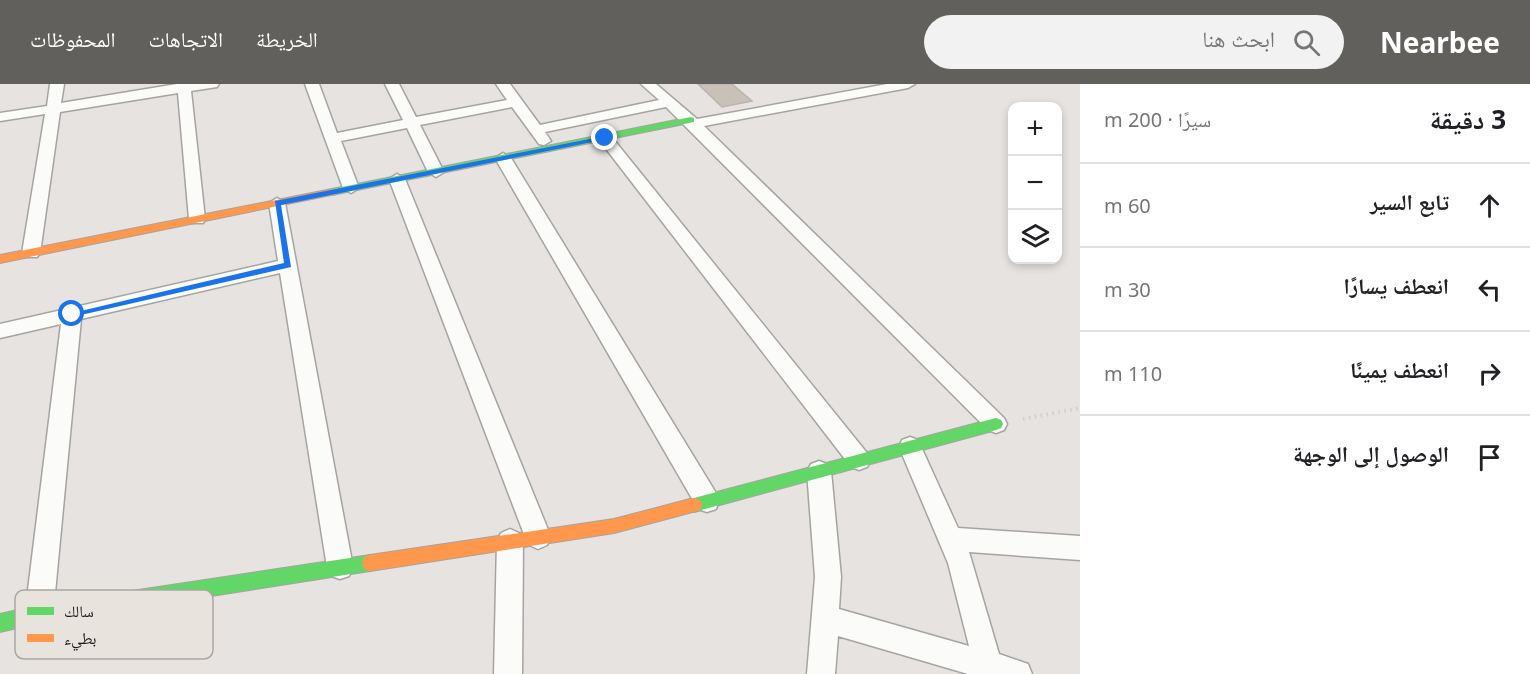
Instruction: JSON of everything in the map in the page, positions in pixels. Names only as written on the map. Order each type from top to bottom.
[{"type":"street","points":[[31,253],[57,84]]},
{"type":"street","points":[[0,117],[184,86],[212,84]]},
{"type":"street","points":[[312,84],[351,188]]},
{"type":"street","points":[[392,84],[436,172]]},
{"type":"street","points":[[502,84],[550,149]]},
{"type":"street","points":[[648,84],[692,122],[996,424]]},
{"type":"street","points":[[0,259],[605,138],[908,84]]},
{"type":"street","points":[[184,86],[196,219]]},
{"type":"street","points":[[332,138],[516,102]]},
{"type":"street","points":[[536,130],[669,102]]},
{"type":"street","points":[[605,138],[859,460]]},
{"type":"street","points":[[503,158],[707,501]]},
{"type":"street","points":[[397,179],[538,537]]},
{"type":"street","points":[[277,203],[340,567]]},
{"type":"street","points":[[0,330],[288,265]]},
{"type":"street","points":[[42,590],[72,314]]},
{"type":"street","points":[[193,590],[614,526],[996,424]]},
{"type":"street","points":[[910,447],[960,563],[988,665]]},
{"type":"street","points":[[819,471],[828,577],[821,674]]},
{"type":"street","points":[[950,539],[1080,548]]},
{"type":"street","points":[[508,674],[510,541]]},
{"type":"street","points":[[826,618],[1018,674]]},
{"type":"street","points":[[0,623],[15,620]]},
{"type":"path","points":[[996,424],[1079,410]]},
{"type":"building","points":[[698,84],[732,84],[752,101],[722,107]]},
{"type":"traffic: fast","points":[[332,192],[691,120]]},
{"type":"traffic: fast","points":[[694,505],[996,424]]},
{"type":"traffic: fast","points":[[195,590],[370,563]]},
{"type":"traffic: fast","points":[[0,623],[15,620]]},
{"type":"traffic: slow","points":[[0,259],[332,192]]},
{"type":"traffic: slow","points":[[370,563],[614,526],[694,505]]},
{"type":"route","points":[[72,314],[288,265],[277,203],[605,138]]}]
